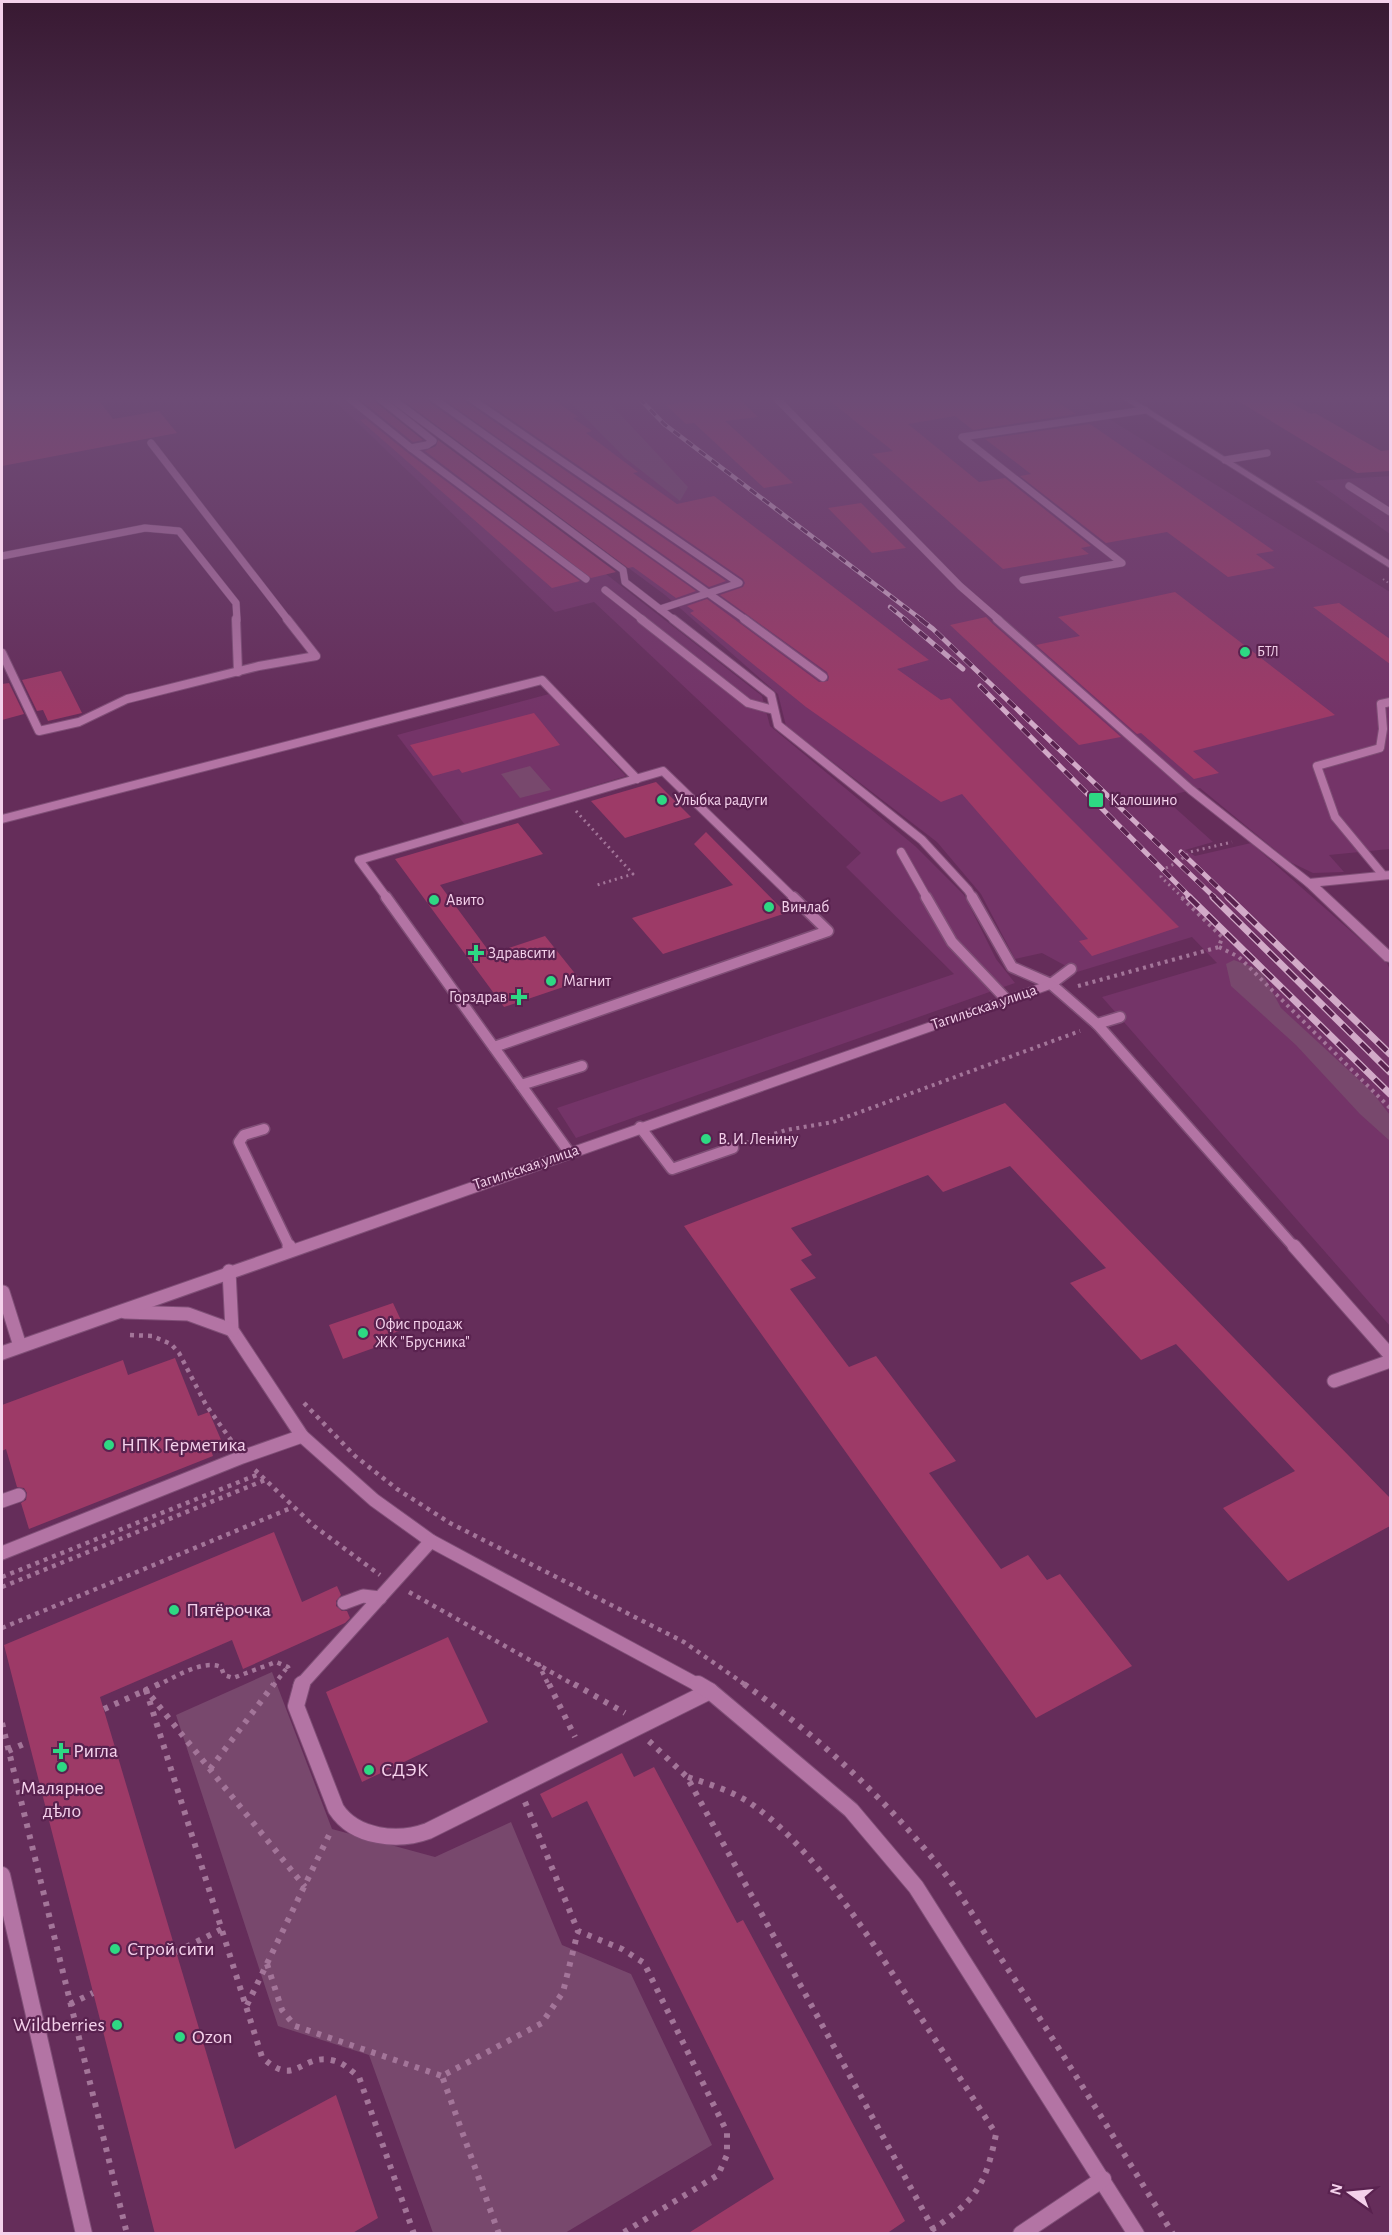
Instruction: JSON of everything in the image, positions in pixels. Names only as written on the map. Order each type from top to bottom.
[{"type":"street","points":[[1291,502],[1390,565]]},
{"type":"street","points":[[1305,884],[1387,875]]},
{"type":"street","points":[[1305,884],[1390,958]]},
{"type":"street","name":"Тагильская улица","points":[[2,1353],[229,1271],[1051,984]]},
{"type":"lane","points":[[2,653],[39,731],[79,722],[127,699],[316,656],[197,502]]},
{"type":"lane","points":[[484,502],[586,579]]},
{"type":"lane","points":[[532,502],[623,570],[625,582],[771,695],[778,725],[921,840],[968,890],[1012,967],[1051,984],[1097,1024],[1390,1355]]},
{"type":"lane","points":[[581,502],[823,677]]},
{"type":"lane","points":[[622,502],[739,582],[711,594],[660,609]]},
{"type":"lane","points":[[878,502],[960,586],[1305,884]]},
{"type":"lane","points":[[1023,580],[1122,563],[1045,502]]},
{"type":"lane","points":[[1375,502],[1390,512]]},
{"type":"lane","points":[[2,556],[145,528],[179,531],[236,603],[238,672]]},
{"type":"lane","points":[[605,590],[748,703],[774,711]]},
{"type":"lane","points":[[2,819],[542,680],[559,701],[636,779]]},
{"type":"lane","points":[[1387,875],[1335,817],[1317,766],[1380,748],[1383,729],[1381,704],[1390,702]]},
{"type":"lane","points":[[494,1047],[828,931],[663,771],[359,860],[569,1152]]},
{"type":"lane","points":[[900,852],[952,942],[1006,999]]},
{"type":"lane","points":[[1051,984],[1071,969]]},
{"type":"lane","points":[[1097,1024],[1120,1017]]},
{"type":"lane","points":[[521,1085],[582,1066]]},
{"type":"lane","points":[[640,1127],[672,1169],[733,1148]]},
{"type":"lane","points":[[264,1129],[244,1135],[239,1142],[291,1250]]},
{"type":"lane","points":[[229,1271],[232,1330],[302,1436],[374,1500],[431,1541],[710,1691],[851,1810],[916,1887],[1136,2234]]},
{"type":"lane","points":[[3,1292],[20,1346]]},
{"type":"lane","points":[[115,1312],[157,1311],[188,1314],[232,1330]]},
{"type":"lane","points":[[1334,1381],[1390,1361]]},
{"type":"lane","points":[[2,1553],[242,1457],[302,1436]]},
{"type":"lane","points":[[2,1501],[19,1494]]},
{"type":"lane","points":[[431,1541],[297,1692],[296,1706],[339,1814],[350,1825],[390,1837],[414,1836],[710,1691]]},
{"type":"lane","points":[[344,1604],[363,1596],[380,1598]]},
{"type":"lane","points":[[2,1875],[84,2234]]},
{"type":"lane","points":[[1021,2234],[1103,2179]]},
{"type":"path","points":[[572,807],[633,874],[594,886]]},
{"type":"path","points":[[1219,947],[1222,937],[1161,877],[1162,870],[1178,862],[1190,852],[1250,838]]},
{"type":"path","points":[[1051,984],[1080,986],[1219,947],[1239,957],[1390,1108]]},
{"type":"path","points":[[733,1148],[786,1130],[833,1122],[1097,1024]]},
{"type":"path","points":[[130,1335],[152,1336],[171,1344],[179,1353],[206,1405],[242,1457],[291,1508],[341,1549],[393,1583],[618,1707],[687,1777],[935,2231]]},
{"type":"path","points":[[2,1577],[259,1474]]},
{"type":"path","points":[[2,1587],[265,1480]]},
{"type":"path","points":[[2,1628],[291,1508]]},
{"type":"path","points":[[104,1709],[207,1664],[221,1667],[224,1675],[233,1678],[270,1663],[282,1663],[288,1666],[297,1692]]},
{"type":"path","points":[[538,1663],[584,1754]]},
{"type":"path","points":[[210,1769],[288,1666]]},
{"type":"path","points":[[146,1690],[305,1887]]},
{"type":"path","points":[[146,1690],[262,2057],[270,2067],[281,2072],[296,2070],[317,2059],[333,2058],[347,2064],[359,2077],[414,2234]]},
{"type":"path","points":[[2,1723],[127,2234]]},
{"type":"path","points":[[8,1751],[28,1742]]},
{"type":"path","points":[[687,1777],[732,1793],[754,1806],[799,1849],[832,1887],[857,1919],[996,2134],[990,2164],[976,2195],[964,2208],[935,2231],[926,2234]]},
{"type":"path","points":[[267,1964],[282,2010],[296,2026],[442,2076],[542,2023],[553,2012],[562,1997],[578,1931],[519,1786]]},
{"type":"path","points":[[247,2006],[339,1814]]},
{"type":"path","points":[[176,1952],[222,1929]]},
{"type":"path","points":[[578,1931],[622,1949],[644,1963],[728,2132],[729,2150],[726,2164],[718,2175],[621,2234]]},
{"type":"path","points":[[70,2004],[93,1993]]},
{"type":"path","points":[[442,2076],[499,2234]]},
{"type":"shaded area","points":[[441,502],[506,502],[606,574],[762,696],[770,726],[915,846],[964,895],[996,959],[1015,983],[576,1138],[557,1108],[954,974],[846,867],[861,853],[594,602],[555,612]]},
{"type":"shaded area","points":[[540,502],[1244,502],[1390,592],[1390,849],[1329,855],[1344,872],[1313,873],[1290,862],[1200,788],[1163,797],[1213,842],[1185,850],[1195,856],[1251,843],[1387,963],[1390,970],[1390,1326],[1102,997],[1217,963],[1192,937],[1077,972],[1042,953],[1015,959],[981,894],[937,842],[786,726],[778,694],[665,595]]},
{"type":"shaded area","points":[[1345,502],[1390,502],[1390,534]]},
{"type":"shaded area","points":[[549,694],[626,776],[465,825],[397,735]]},
{"type":"shaded area","points":[[530,766],[551,790],[520,798],[501,774]]},
{"type":"shaded area","points":[[1234,960],[1255,968],[1263,974],[1281,1008],[1372,1092],[1390,1115],[1390,1141],[1360,1114],[1296,1045],[1231,986],[1226,964]]},
{"type":"shaded area","points":[[272,1672],[332,1829],[435,1857],[511,1822],[562,1945],[631,1974],[712,2145],[565,2233],[433,2233],[369,2055],[278,2026],[176,1715]]},
{"type":"building","points":[[454,502],[474,502],[580,581],[552,588]]},
{"type":"building","points":[[492,502],[522,502],[616,572],[591,578]]},
{"type":"building","points":[[540,502],[570,502],[696,591],[676,598],[633,567],[628,568]]},
{"type":"building","points":[[589,502],[611,502],[726,581],[709,587]]},
{"type":"building","points":[[632,502],[722,502],[929,660],[897,669],[941,700],[950,698],[1179,927],[1092,956],[1079,941],[1088,939],[962,794],[941,802],[806,707],[690,613],[694,611],[687,606],[707,599],[819,682],[828,681],[827,672],[720,595],[743,587],[745,583],[743,579]]},
{"type":"building","points":[[927,502],[1036,502],[1091,546],[1081,548],[1089,554],[1003,569]]},
{"type":"building","points":[[1054,502],[1203,502],[1274,551],[1256,554],[1275,568],[1228,577],[1167,532],[1106,543]]},
{"type":"building","points":[[861,503],[906,548],[872,553],[828,508]]},
{"type":"building","points":[[1175,592],[1335,715],[1193,751],[1219,773],[1194,779],[1141,733],[1137,734],[1036,645],[1080,636],[1058,617]]},
{"type":"building","points":[[1339,603],[1390,639],[1390,664],[1313,607]]},
{"type":"building","points":[[986,617],[1121,737],[1079,745],[950,625]]},
{"type":"building","points":[[61,671],[82,713],[48,721],[43,710],[37,711],[22,680]]},
{"type":"building","points":[[9,683],[24,714],[2,720],[2,684]]},
{"type":"building","points":[[534,713],[560,745],[462,773],[459,769],[433,776],[410,745]]},
{"type":"building","points":[[656,782],[691,817],[625,838],[591,801]]},
{"type":"building","points":[[518,823],[543,854],[440,885],[491,954],[545,936],[581,981],[504,1007],[395,859]]},
{"type":"building","points":[[706,832],[786,913],[663,954],[632,918],[733,885],[694,844]]},
{"type":"building","points":[[1005,1103],[1390,1498],[1390,1526],[1288,1581],[1223,1508],[1295,1471],[1176,1344],[1141,1360],[1070,1283],[1106,1268],[1010,1166],[943,1192],[928,1175],[791,1228],[812,1255],[801,1260],[816,1278],[790,1289],[849,1367],[876,1356],[956,1461],[929,1473],[1001,1569],[1028,1555],[1047,1580],[1060,1574],[1132,1666],[1036,1718],[684,1226]]},
{"type":"building","name":"Офис продаж ЖК \"Брусника\"","points":[[393,1303],[405,1329],[382,1337],[385,1344],[343,1359],[329,1325]]},
{"type":"building","name":"НПК Герметика","points":[[175,1358],[198,1416],[209,1412],[222,1442],[210,1447],[213,1456],[29,1529],[21,1503],[26,1500],[27,1493],[24,1488],[17,1487],[6,1449],[2,1451],[2,1405],[123,1360],[128,1375]]},
{"type":"building","points":[[274,1532],[302,1602],[337,1586],[341,1595],[336,1601],[336,1606],[342,1611],[347,1611],[350,1618],[345,1623],[243,1669],[232,1640],[100,1697],[235,2149],[336,2095],[378,2218],[351,2234],[155,2234],[4,1645]]},
{"type":"building","points":[[448,1637],[488,1722],[362,1782],[326,1692]]},
{"type":"building","points":[[622,1753],[634,1777],[654,1767],[737,1923],[743,1920],[905,2221],[886,2234],[687,2234],[774,2179],[587,1801],[552,1818],[540,1794]]},
{"type":"railway","points":[[767,502],[922,620]]},
{"type":"railway","points":[[890,607],[906,620]]},
{"type":"railway","points":[[904,619],[963,669]]},
{"type":"railway","points":[[920,619],[1215,898]]},
{"type":"railway","points":[[980,686],[1191,898]]},
{"type":"railway","points":[[1181,852],[1229,898]]},
{"type":"railway","points":[[1189,897],[1390,1094]]},
{"type":"railway","points":[[1213,897],[1390,1072]]},
{"type":"railway","points":[[1228,897],[1390,1054]]},
{"type":"place","name":"БТЛ","points":[[1245,652]]},
{"type":"place","name":"Улыбка радуги","points":[[662,800]]},
{"type":"place","name":"Калошино","points":[[1096,800]]},
{"type":"place","name":"Авито","points":[[434,900]]},
{"type":"place","name":"Винлаб","points":[[769,907]]},
{"type":"place","name":"Здравсити","points":[[476,953]]},
{"type":"place","name":"Магнит","points":[[551,981]]},
{"type":"place","name":"Горздрав","points":[[519,997]]},
{"type":"place","name":"В. И. Ленину","points":[[706,1139]]},
{"type":"place","name":"Офис продаж ЖК \"Брусника\"","points":[[363,1333]]},
{"type":"place","name":"НПК Герметика","points":[[109,1445]]},
{"type":"place","name":"Пятёрочка","points":[[174,1610]]},
{"type":"place","name":"Ригла","points":[[61,1751]]},
{"type":"place","name":"Малярное дѣло","points":[[62,1767]]},
{"type":"place","name":"СДЭК","points":[[369,1770]]},
{"type":"place","name":"Строй сити","points":[[115,1949]]},
{"type":"place","name":"Wildberries","points":[[117,2025]]},
{"type":"place","name":"Ozon","points":[[180,2037]]}]
